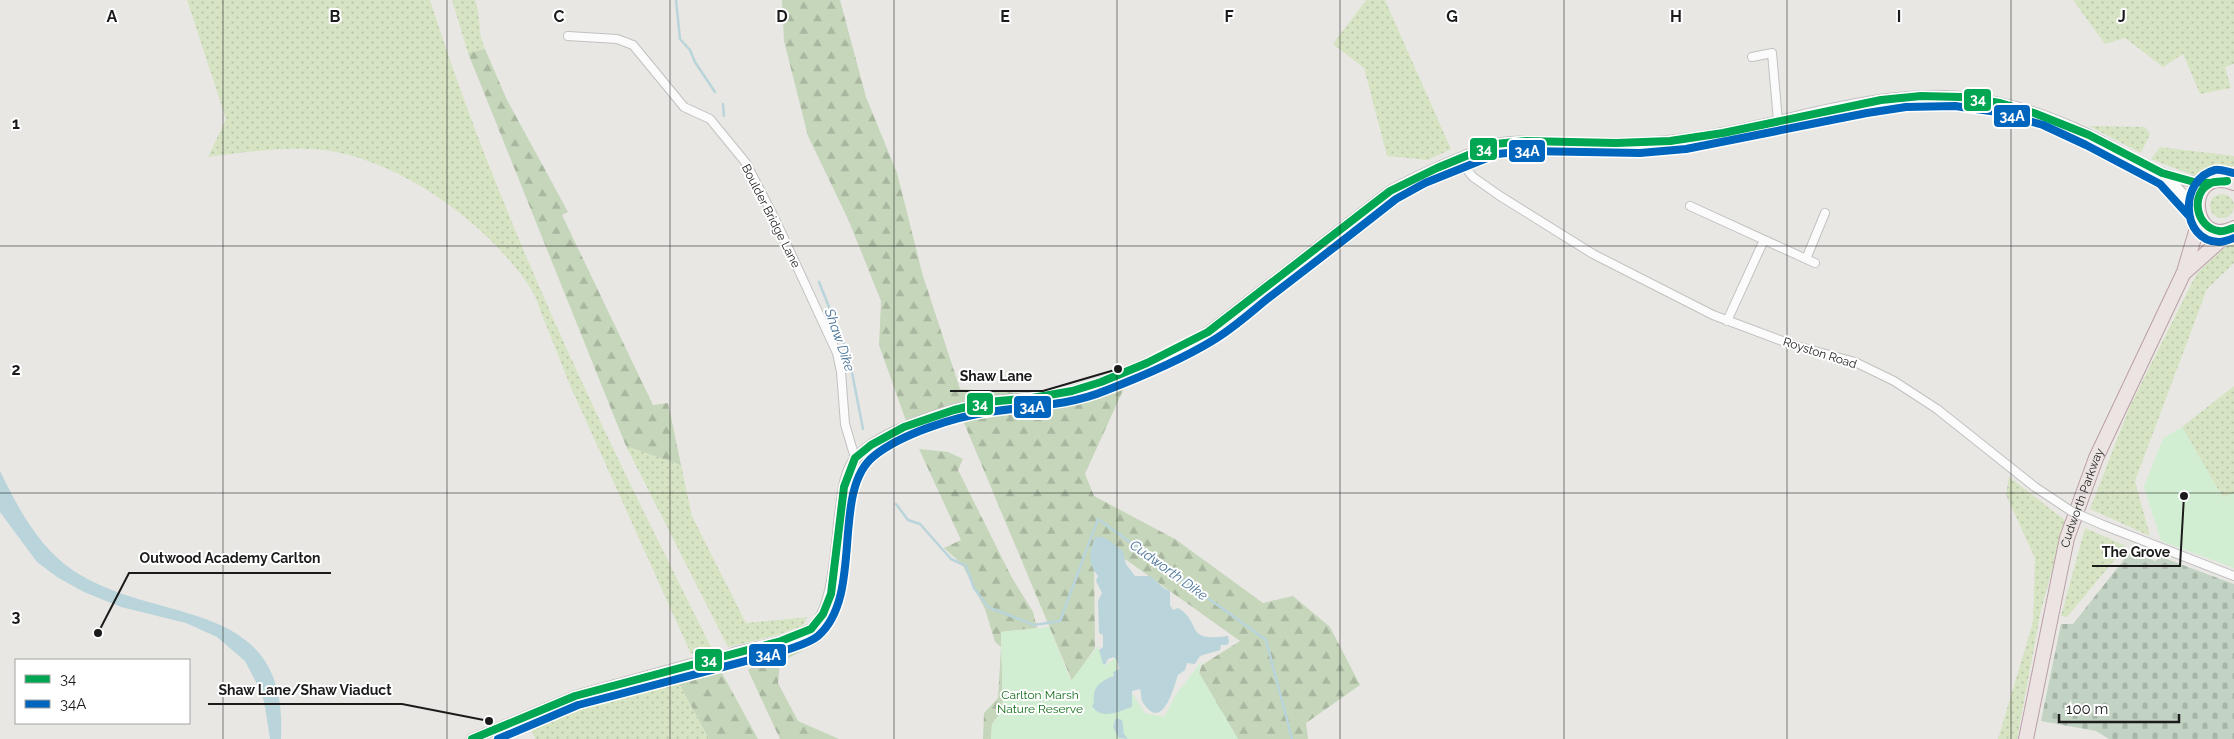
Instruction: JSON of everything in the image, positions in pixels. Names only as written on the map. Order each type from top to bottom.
[{"type":"highway","points":[[2215,182],[2234,175]]},
{"type":"highway","points":[[2215,182],[2234,184]]},
{"type":"highway","name":"Cudworth Parkway","points":[[2026,739],[2067,538],[2096,458],[2184,272],[2198,214],[2199,194],[2215,182]]},
{"type":"highway","name":"Cudworth Parkway","points":[[2198,214],[2212,230],[2221,232],[2234,228]]},
{"type":"highway","name":"Cudworth Parkway","points":[[2184,272],[2234,228]]},
{"type":"street","name":"Boulder Bridge Lane","points":[[568,36],[617,39],[633,45],[684,106],[710,119],[746,163],[774,217],[837,354],[841,372],[845,424],[856,458]]},
{"type":"street","points":[[1752,57],[1772,53],[1778,121]]},
{"type":"street","points":[[734,653],[798,635],[811,629],[823,614],[831,594],[844,487],[856,458],[871,445],[922,420],[987,402],[1032,398],[1072,391],[1147,363],[1181,347],[1208,332],[1390,191],[1421,174],[1495,144],[1528,141],[1640,143],[1685,139],[1906,97],[1956,96],[1999,102],[2046,116],[2090,136],[2166,176],[2201,183],[2215,182]]},
{"type":"street","name":"Royston Road","points":[[1458,159],[1473,177],[1593,254],[1728,321],[1793,345],[1855,362],[1894,381],[1937,409],[2034,487],[2071,510],[2103,525],[2234,576]]},
{"type":"street","points":[[2166,176],[2198,214]]},
{"type":"street","points":[[1690,206],[1815,263]]},
{"type":"street","points":[[1806,259],[1825,214]]},
{"type":"street","points":[[1728,321],[1764,240]]},
{"type":"street","points":[[472,739],[575,696],[713,658]]},
{"type":"green space","points":[[187,0],[430,0],[458,84],[490,167],[558,330],[633,490],[712,649],[691,654],[573,392],[535,297],[513,265],[492,241],[441,199],[412,181],[383,167],[353,156],[324,150],[295,149],[266,150],[208,157],[226,119]]},
{"type":"green space","points":[[452,0],[475,0],[485,49],[468,53]]},
{"type":"green space","points":[[782,0],[840,0],[866,97],[897,173],[923,276],[960,389],[1023,393],[966,400],[906,421],[879,345],[881,301],[848,219],[808,136],[784,41]]},
{"type":"green space","points":[[1366,0],[1385,0],[1451,149],[1428,160],[1387,156],[1364,68],[1333,44]]},
{"type":"green space","points":[[2073,0],[2234,0],[2234,64],[2225,67],[2231,88],[2200,94],[2183,54],[2163,67],[2125,38],[2105,44]]},
{"type":"green space","points":[[485,49],[507,100],[568,212],[562,215],[653,405],[668,403],[681,465],[626,446],[468,53]]},
{"type":"green space","points":[[2089,126],[2145,127],[2150,134],[2141,153]]},
{"type":"green space","points":[[2160,147],[2234,156],[2234,166],[2198,177],[2151,159]]},
{"type":"green space","points":[[2222,194],[2230,198],[2234,206],[2230,214],[2222,218],[2214,214],[2210,206],[2214,198]]},
{"type":"green space","points":[[2234,239],[2234,263],[2207,289],[2135,481],[2150,536],[2090,509],[2130,406],[2197,273]]},
{"type":"green space","points":[[1129,377],[1085,474],[1094,496],[1175,539],[1263,603],[1293,596],[1330,627],[1360,685],[1306,723],[1308,739],[1238,739],[1199,673],[1202,665],[1240,641],[1104,544],[1094,564],[1095,648],[1072,681],[962,418],[987,408],[1067,397]]},
{"type":"green space","points":[[2234,386],[2234,493],[2223,498],[2182,427]]},
{"type":"green space","points":[[2182,427],[2223,498],[2234,493],[2234,568],[2161,541],[2144,487],[2163,438]]},
{"type":"green space","points":[[626,446],[681,465],[692,516],[746,623],[807,617],[803,626],[774,636],[728,647]]},
{"type":"green space","points":[[919,449],[948,452],[963,459],[958,470],[1011,576],[1033,612],[1037,628],[1001,632],[1003,710],[992,724],[991,739],[983,739],[984,713],[998,698],[1001,647],[995,642],[985,609],[962,564],[944,548],[961,540]]},
{"type":"green space","points":[[2009,477],[2066,521],[2041,610],[2017,739],[1998,739],[2033,622],[2035,558],[2006,495]]},
{"type":"green space","points":[[2085,528],[2126,546],[2067,617],[2061,616]]},
{"type":"green space","points":[[2130,552],[2155,561],[2161,557],[2234,584],[2234,739],[2109,739],[2096,731],[2041,721],[2061,624],[2073,624]]},
{"type":"green space","name":"Carlton Marsh Nature Reserve","points":[[1049,627],[1071,681],[1098,646],[1104,666],[1117,657],[1117,670],[1145,713],[1164,717],[1175,696],[1201,662],[1199,673],[1238,739],[991,739],[992,724],[1003,710],[1001,632]]},
{"type":"green space","points":[[809,639],[820,642],[780,662],[778,683],[798,721],[839,739],[780,739],[748,670],[773,650]]},
{"type":"green space","points":[[717,664],[758,739],[709,739],[674,674]]},
{"type":"green space","points":[[674,674],[709,739],[535,739],[529,722],[592,699]]},
{"type":"water","points":[[0,471],[22,513],[40,539],[50,551],[74,571],[108,588],[212,622],[241,637],[264,659],[278,692],[281,739],[270,739],[264,701],[245,661],[217,637],[186,623],[121,607],[84,592],[57,577],[37,562],[0,512]]},
{"type":"water","points":[[1095,537],[1102,537],[1110,541],[1123,551],[1126,564],[1135,576],[1150,576],[1170,591],[1170,605],[1173,610],[1178,608],[1186,614],[1199,634],[1214,637],[1228,636],[1229,642],[1227,645],[1221,645],[1220,650],[1200,656],[1195,664],[1187,663],[1185,670],[1178,675],[1167,704],[1157,713],[1151,711],[1144,704],[1140,689],[1132,691],[1132,707],[1106,714],[1096,711],[1092,706],[1095,689],[1104,680],[1114,676],[1113,672],[1119,669],[1117,660],[1114,657],[1108,659],[1105,665],[1103,664],[1099,650],[1103,647],[1103,635],[1099,633],[1098,601],[1102,593],[1096,581],[1098,576],[1092,567],[1090,558]]},
{"type":"water","points":[[1116,718],[1122,720],[1124,734],[1128,739],[1119,738],[1113,727]]},
{"type":"waterway","name":"Shaw Dike","points":[[676,0],[680,39],[690,50],[695,62],[715,92]]},
{"type":"waterway","name":"Shaw Dike","points":[[723,104],[724,116]]},
{"type":"waterway","name":"Shaw Dike","points":[[819,282],[849,357],[863,429]]},
{"type":"waterway","name":"Cudworth Dike","points":[[896,504],[908,520],[920,524],[951,559],[966,566],[974,588],[988,607],[1034,625],[1060,621],[1098,519],[1266,640],[1292,739]]},
{"type":"tunnel","points":[[713,658],[733,653]]},
{"type":"transit line","name":"34","points":[[472,739],[575,696],[781,641],[811,629],[823,614],[831,594],[844,487],[855,458],[871,445],[904,427],[954,410],[987,402],[1032,398],[1072,391],[1101,382],[1147,363],[1208,332],[1390,191],[1437,168],[1495,144],[1526,141],[1616,143],[1670,141],[1723,133],[1881,100],[1921,96],[1961,97],[2000,103],[2034,113],[2089,135],[2162,173],[2194,182],[2211,183]]},
{"type":"transit line","name":"34A","points":[[498,739],[578,705],[784,651],[815,638],[832,618],[840,596],[845,570],[853,493],[861,472],[874,456],[885,448],[928,428],[975,414],[1049,405],[1093,395],[1174,362],[1220,336],[1242,320],[1396,199],[1425,183],[1497,154],[1528,151],[1640,153],[1686,149],[1867,113],[1906,107],[1955,106],[1997,112],[2043,125],[2086,145],[2160,184],[2190,217]]},
{"type":"transit line","name":"34A","points":[[2234,173],[2215,170],[2203,176],[2195,185],[2190,196],[2189,209],[2191,221],[2197,232],[2206,239],[2219,242],[2234,238]]},
{"type":"transit line","name":"34","points":[[2227,181],[2213,182],[2204,188],[2200,194],[2198,210],[2205,224],[2211,228],[2221,231],[2234,228]]},
{"type":"place","name":"Shaw Lane","points":[[1118,369]]},
{"type":"place","name":"The Grove","points":[[2184,496]]},
{"type":"place","name":"Outwood Academy Carlton","points":[[98,633]]},
{"type":"place","name":"Shaw Lane/Shaw Viaduct","points":[[489,721]]}]
